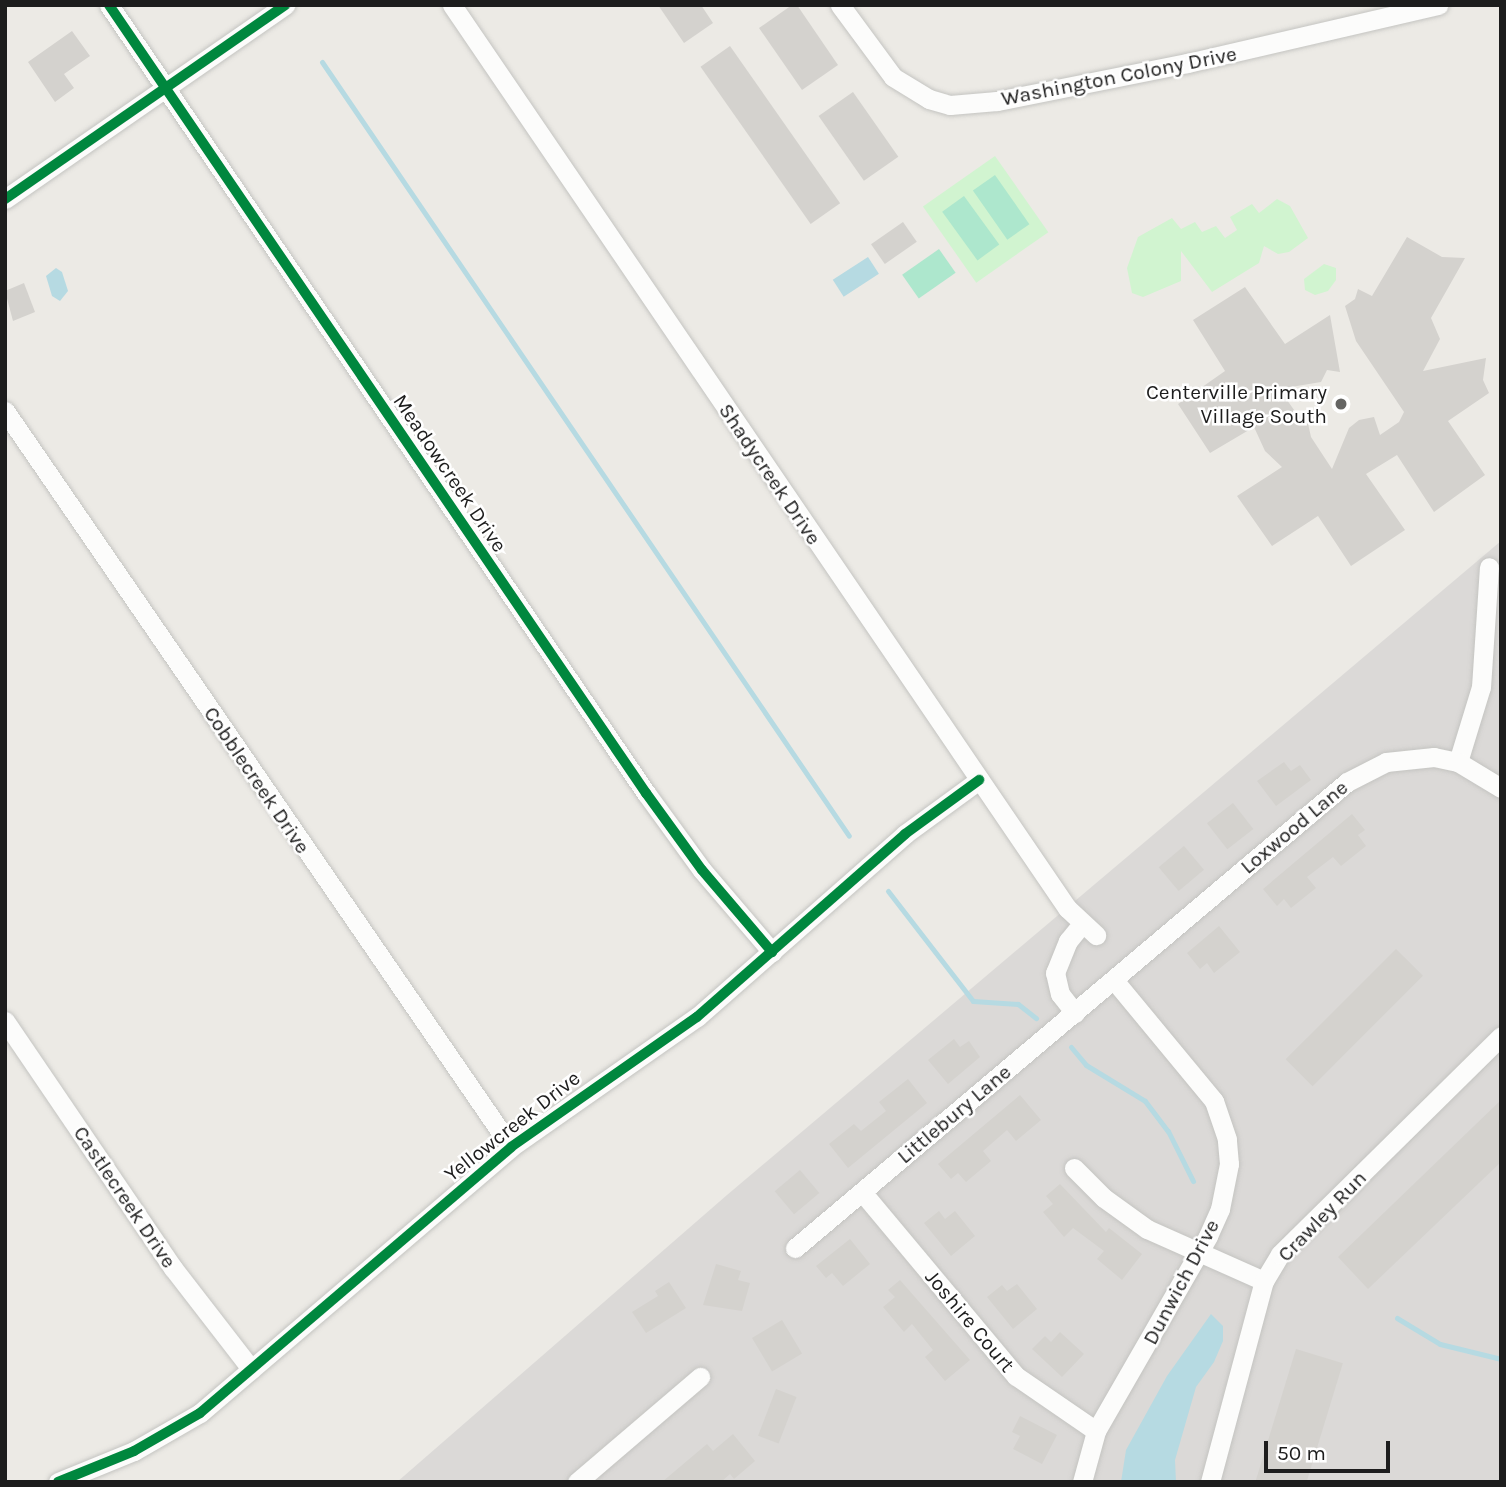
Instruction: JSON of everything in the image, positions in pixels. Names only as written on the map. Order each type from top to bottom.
[{"type":"street","name":"Meadowcreek Drive","points":[[109,5],[646,793],[702,870],[772,952]]},
{"type":"street","points":[[5,199],[285,5]]},
{"type":"street","name":"Shadycreek Drive","points":[[452,5],[979,780],[1088,930],[1068,941],[1055,973],[1060,994],[1075,1013]]},
{"type":"street","name":"Washington Colony Drive","points":[[840,5],[893,77],[929,99],[950,105],[997,101],[1186,63],[1438,5]]},
{"type":"street","name":"Cobblecreek Drive","points":[[5,411],[511,1146]]},
{"type":"street","points":[[1458,762],[1481,687],[1489,567]]},
{"type":"street","name":"Loxwood Lane","points":[[1114,980],[1347,782],[1386,762],[1407,758],[1458,762],[1501,788]]},
{"type":"street","name":"Yellowcreek Drive","points":[[58,1482],[156,1439],[200,1413],[511,1146],[697,1017],[905,834],[979,780]]},
{"type":"street","name":"Littlebury Lane","points":[[795,1248],[1114,980]]},
{"type":"street","name":"Dunwich Drive","points":[[1082,1482],[1096,1431],[1199,1251],[1226,1187],[1229,1164],[1222,1120],[1202,1084],[1114,980]]},
{"type":"street","name":"Castlecreek Drive","points":[[5,1021],[187,1287],[251,1369]]},
{"type":"street","name":"Crawley Run","points":[[1210,1482],[1264,1281],[1280,1254],[1501,1036]]},
{"type":"street","points":[[1074,1168],[1125,1215],[1172,1242],[1199,1251],[1264,1281]]},
{"type":"street","name":"Joshire Court","points":[[862,1192],[1016,1376],[1096,1431]]},
{"type":"street","points":[[577,1482],[700,1377]]},
{"type":"shaded area","points":[[1501,541],[1501,1482],[397,1482],[727,1195]]},
{"type":"green space","points":[[995,156],[1048,232],[976,283],[923,206]]},
{"type":"green space","points":[[995,175],[1029,224],[1007,240],[973,190]]},
{"type":"green space","points":[[964,196],[999,245],[977,260],[942,212]]},
{"type":"green space","points":[[1277,199],[1290,206],[1308,238],[1289,252],[1278,254],[1264,246],[1259,263],[1212,292],[1181,251],[1181,281],[1143,297],[1132,293],[1127,268],[1138,237],[1172,218],[1181,229],[1195,222],[1202,232],[1216,226],[1225,238],[1237,230],[1230,217],[1252,204],[1259,213]]},
{"type":"green space","points":[[939,249],[956,273],[919,299],[902,275]]},
{"type":"green space","points":[[1324,264],[1336,268],[1336,280],[1328,291],[1315,295],[1305,290],[1304,279]]},
{"type":"water","points":[[868,257],[879,274],[844,297],[833,280]]},
{"type":"water","points":[[56,268],[62,272],[68,291],[60,301],[52,296],[46,276]]},
{"type":"water","points":[[1211,1314],[1223,1326],[1223,1341],[1214,1362],[1196,1387],[1175,1460],[1176,1482],[1121,1482],[1126,1450],[1167,1376]]},
{"type":"building","points":[[658,5],[701,5],[713,23],[684,43]]},
{"type":"building","points":[[792,5],[797,5],[838,65],[802,90],[759,28]]},
{"type":"building","points":[[72,31],[90,56],[64,74],[74,88],[55,102],[28,62]]},
{"type":"building","points":[[730,46],[840,203],[811,224],[701,67]]},
{"type":"building","points":[[853,92],[898,157],[864,181],[819,116]]},
{"type":"building","points":[[903,222],[917,242],[885,264],[871,244]]},
{"type":"building","points":[[1407,237],[1442,257],[1465,258],[1431,318],[1440,339],[1423,371],[1486,358],[1483,380],[1489,393],[1448,421],[1485,475],[1434,512],[1397,455],[1366,474],[1405,530],[1351,566],[1318,516],[1272,546],[1237,496],[1282,467],[1265,451],[1254,427],[1210,453],[1178,404],[1225,371],[1193,320],[1245,287],[1285,344],[1330,315],[1340,372],[1327,370],[1321,382],[1279,389],[1297,414],[1307,419],[1311,437],[1332,469],[1349,428],[1359,420],[1374,417],[1380,435],[1399,422],[1404,412],[1356,341],[1345,306],[1355,299],[1358,289],[1372,296]]},
{"type":"building","points":[[24,283],[35,312],[13,321],[5,291]]},
{"type":"building","points":[[1284,762],[1291,771],[1300,765],[1311,780],[1276,806],[1257,781]]},
{"type":"building","points":[[1233,803],[1253,829],[1227,849],[1207,823]]},
{"type":"building","points":[[1352,814],[1365,830],[1358,835],[1366,846],[1341,866],[1333,857],[1307,877],[1316,888],[1291,908],[1284,899],[1277,906],[1263,889]]},
{"type":"building","points":[[1184,846],[1204,870],[1179,891],[1159,867]]},
{"type":"building","points":[[1219,926],[1240,952],[1214,973],[1207,963],[1200,969],[1187,953]]},
{"type":"building","points":[[1396,949],[1423,976],[1313,1086],[1286,1059]]},
{"type":"building","points":[[954,1039],[960,1047],[969,1041],[980,1057],[948,1084],[928,1060]]},
{"type":"building","points":[[908,1079],[927,1103],[848,1168],[829,1144],[854,1124],[861,1131],[886,1111],[879,1102]]},
{"type":"building","points":[[1020,1095],[1041,1120],[1016,1141],[1007,1130],[983,1151],[991,1161],[966,1182],[958,1173],[951,1179],[938,1164]]},
{"type":"building","points":[[1501,1100],[1501,1162],[1368,1289],[1338,1257]]},
{"type":"building","points":[[800,1170],[819,1193],[794,1214],[775,1191]]},
{"type":"building","points":[[1060,1184],[1106,1232],[1109,1228],[1142,1254],[1122,1280],[1097,1259],[1104,1251],[1073,1228],[1064,1237],[1043,1212],[1053,1204],[1046,1196]]},
{"type":"building","points":[[939,1211],[945,1219],[955,1211],[975,1236],[951,1256],[924,1223]]},
{"type":"building","points":[[850,1239],[870,1264],[843,1286],[832,1273],[826,1278],[816,1266]]},
{"type":"building","points":[[716,1264],[741,1271],[738,1280],[750,1283],[742,1311],[703,1305]]},
{"type":"building","points":[[900,1280],[970,1360],[945,1381],[925,1357],[933,1350],[912,1324],[904,1332],[883,1307],[895,1297],[888,1290]]},
{"type":"building","points":[[669,1282],[686,1308],[646,1333],[632,1312],[658,1296],[655,1291]]},
{"type":"building","points":[[1017,1284],[1037,1309],[1013,1329],[987,1297],[1002,1285],[1007,1291]]},
{"type":"building","points":[[782,1320],[802,1353],[772,1371],[752,1338]]},
{"type":"building","points":[[1060,1332],[1084,1354],[1062,1377],[1032,1349],[1045,1336],[1051,1342]]},
{"type":"building","points":[[1296,1349],[1343,1363],[1307,1482],[1256,1481]]},
{"type":"building","points":[[776,1389],[797,1397],[779,1444],[758,1436]]},
{"type":"building","points":[[1020,1416],[1057,1435],[1042,1464],[1013,1449],[1020,1436],[1012,1432]]},
{"type":"building","points":[[733,1434],[755,1461],[734,1479],[730,1474],[721,1482],[662,1482],[707,1444],[713,1451]]},
{"type":"waterway","points":[[322,62],[849,836]]},
{"type":"waterway","points":[[888,891],[973,1001],[1018,1004],[1036,1018]]},
{"type":"waterway","points":[[1071,1047],[1086,1065],[1145,1101],[1168,1131],[1193,1181]]},
{"type":"waterway","points":[[1397,1318],[1440,1344],[1501,1359]]},
{"type":"cycle path","points":[[109,5],[646,793],[702,870],[772,952]]},
{"type":"cycle path","points":[[5,199],[285,5]]},
{"type":"cycle path","points":[[58,1482],[134,1451],[200,1413],[511,1147],[697,1017],[905,834],[979,780]]},
{"type":"place","name":"Centerville Primary Village South","points":[[1341,404]]}]
